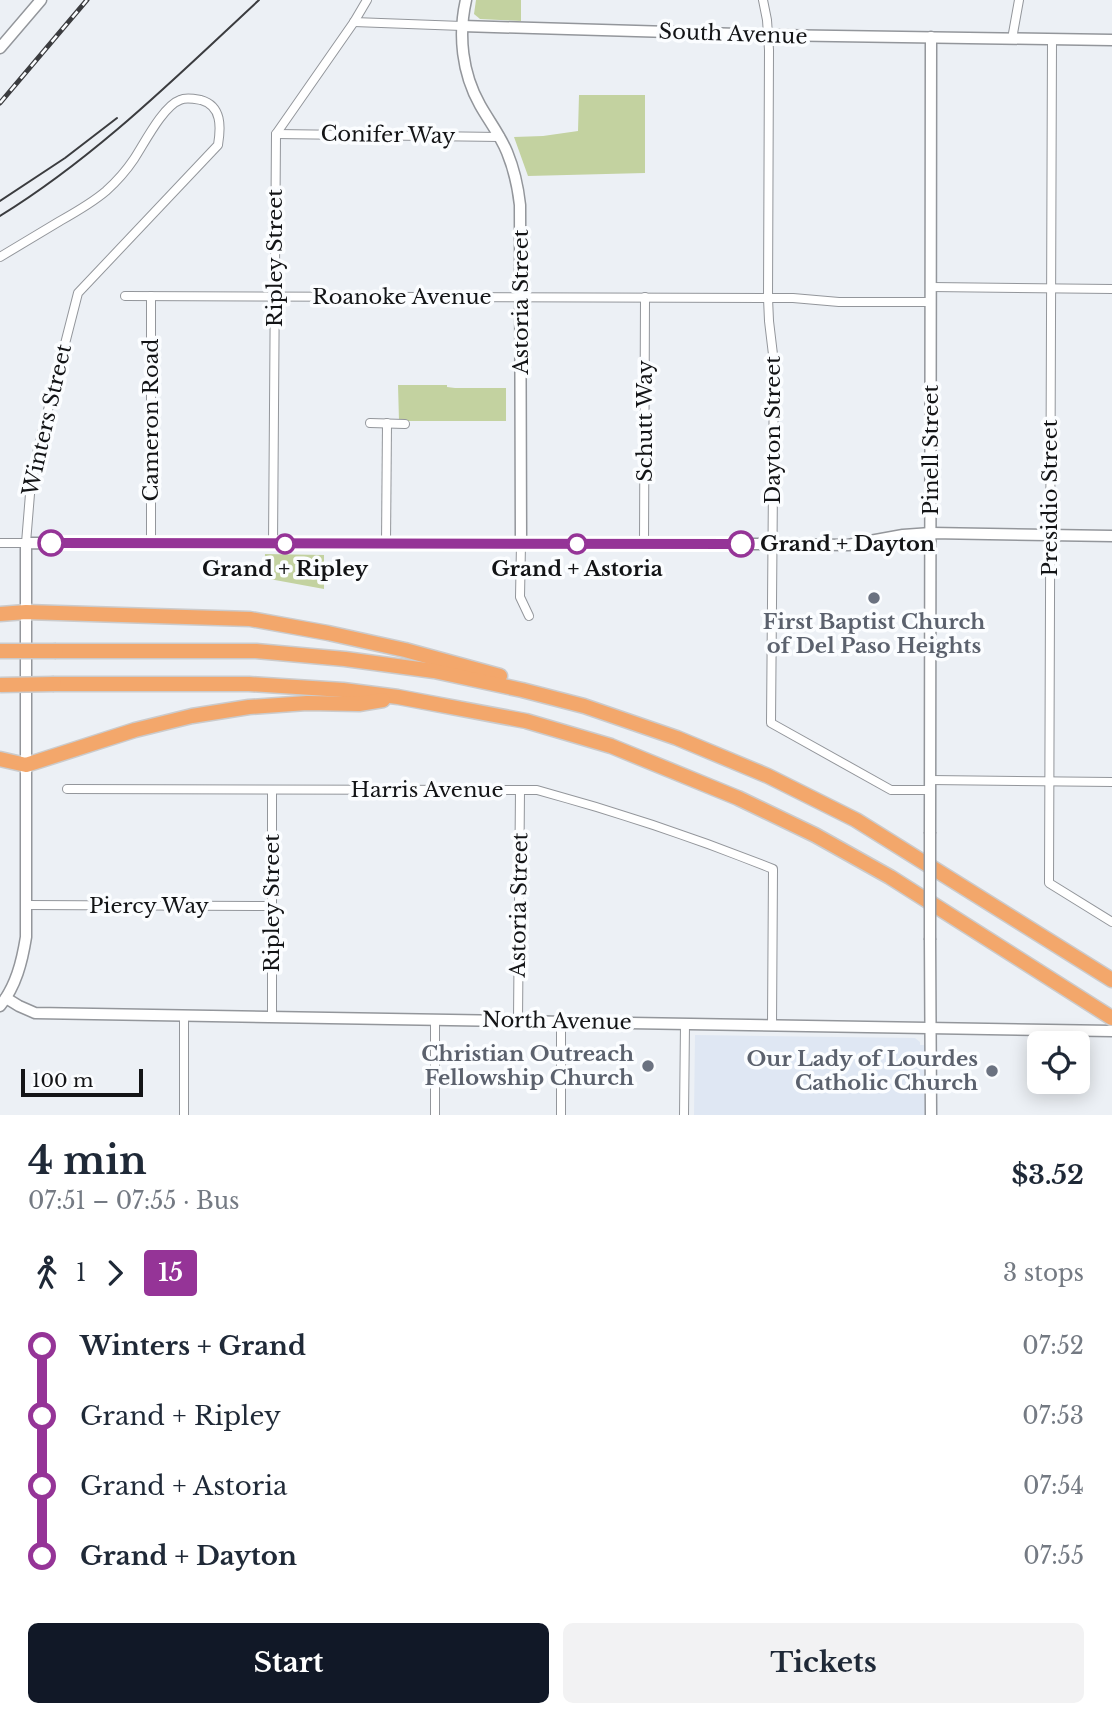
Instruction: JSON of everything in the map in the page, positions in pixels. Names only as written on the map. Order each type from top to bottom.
[{"type":"highway","points":[[0,614],[26,612],[250,619],[405,650],[534,687],[700,747],[768,776],[856,820],[1112,980]]},
{"type":"highway","points":[[0,651],[256,651],[345,659],[434,671],[584,706]]},
{"type":"highway","points":[[0,685],[249,684],[343,690],[398,697],[526,721],[611,746],[738,798],[815,835],[890,877],[1112,1018]]},
{"type":"highway","points":[[0,759],[26,765],[135,730],[192,716],[249,707],[307,703],[359,704],[398,697]]},
{"type":"street","points":[[0,48],[41,0]]},
{"type":"street","points":[[276,134],[368,0]]},
{"type":"street","name":"Astoria Street","points":[[466,0],[462,17],[464,60],[479,103],[500,136],[514,173],[520,205],[520,597],[528,616]]},
{"type":"street","name":"Dayton Street","points":[[763,0],[769,35],[768,321],[774,363],[771,723],[891,790],[930,785]]},
{"type":"street","points":[[1012,38],[1019,0]]},
{"type":"street","name":"South Avenue","points":[[354,22],[769,35],[1112,40]]},
{"type":"street","name":"Pinell Street","points":[[931,37],[931,1115]]},
{"type":"street","name":"Presidio Street","points":[[1052,39],[1049,883],[1112,922]]},
{"type":"street","name":"Winters Street","points":[[0,257],[105,192],[122,175],[169,108],[179,100],[194,98],[210,103],[221,126],[218,145],[78,293],[38,449],[30,494],[26,543],[26,937],[19,970],[3,1002]]},
{"type":"street","name":"Conifer Way","points":[[276,134],[500,136]]},
{"type":"street","name":"Ripley Street","points":[[273,544],[276,134]]},
{"type":"street","points":[[931,286],[1112,289]]},
{"type":"street","name":"Roanoke Avenue","points":[[125,296],[793,298],[839,302],[931,302]]},
{"type":"street","name":"Cameron Road","points":[[151,296],[151,544]]},
{"type":"street","name":"Schutt Way","points":[[644,544],[645,298]]},
{"type":"street","points":[[370,423],[405,424]]},
{"type":"street","points":[[386,544],[387,423]]},
{"type":"street","points":[[0,543],[848,545],[931,533],[1112,536]]},
{"type":"street","points":[[930,785],[1112,782]]},
{"type":"street","name":"Harris Avenue","points":[[67,789],[537,790],[618,812],[774,869],[772,1025]]},
{"type":"street","name":"Ripley Street","points":[[272,790],[272,1017]]},
{"type":"street","name":"Astoria Street","points":[[518,1020],[520,790]]},
{"type":"street","name":"Piercy Way","points":[[26,905],[272,906]]},
{"type":"street","name":"North Avenue","points":[[3,1002],[35,1013],[1112,1031]]},
{"type":"street","points":[[184,1015],[184,1115]]},
{"type":"street","points":[[435,1019],[435,1115]]},
{"type":"street","points":[[561,1021],[561,1115]]},
{"type":"street","points":[[684,1115],[685,1024]]},
{"type":"shaded area","points":[[695,1035],[915,1038],[927,1050],[927,1115],[694,1115]]},
{"type":"green space","points":[[476,0],[521,0],[521,21],[480,19],[474,14]]},
{"type":"green space","points":[[579,95],[645,95],[645,173],[528,176],[514,137],[578,131]]},
{"type":"green space","points":[[398,385],[506,388],[506,421],[399,421]]},
{"type":"green space","points":[[265,554],[324,555],[324,589],[264,578]]},
{"type":"tram line","points":[[0,216],[36,193],[103,142],[259,0]]},
{"type":"tram line","points":[[0,201],[65,158],[117,118]]},
{"type":"railway","points":[[0,103],[87,0]]},
{"type":"bus line","name":"15","points":[[51,543],[741,544]]},
{"type":"place","name":"Grand + Ripley","points":[[285,544]]},
{"type":"place","name":"Grand + Astoria","points":[[577,544]]},
{"type":"place","name":"Grand + Dayton","points":[[741,544]]},
{"type":"place","name":"First Baptist Church of Del Paso Heights","points":[[874,598]]},
{"type":"place","name":"Christian Outreach Fellowship Church","points":[[648,1066]]},
{"type":"place","name":"Our Lady of Lourdes Catholic Church","points":[[992,1071]]}]
